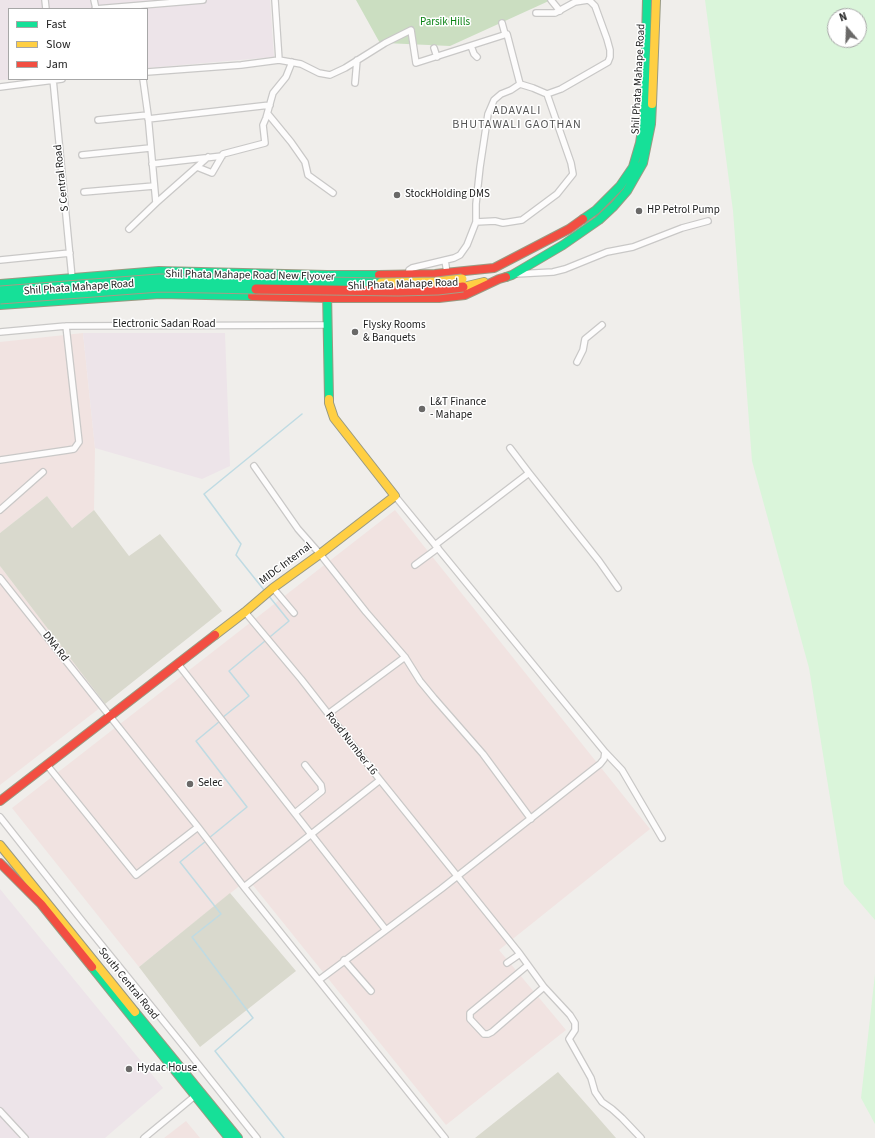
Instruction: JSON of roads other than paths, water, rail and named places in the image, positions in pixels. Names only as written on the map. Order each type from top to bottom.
[{"type":"main road","name":"Shil Phata Mahape Road","points":[[0,284],[159,272],[408,275],[494,268],[569,229],[596,210],[620,186],[633,167],[640,143],[644,117],[647,0]]},
{"type":"main road","name":"Shil Phata Mahape Road","points":[[0,305],[160,294],[327,298],[439,298],[465,295],[499,279],[512,275],[563,245],[599,220],[627,191],[637,175],[643,163],[651,124],[656,0]]},
{"type":"main road","name":"Shil Phata Mahape Road New Flyover","points":[[0,299],[160,287],[398,291],[438,290],[463,283],[494,268]]},
{"type":"main road","points":[[327,274],[329,403],[334,418],[395,496]]},
{"type":"main road","name":"Shil Phata Mahape Road New Flyover","points":[[0,291],[159,279],[463,283],[499,279]]},
{"type":"main road","name":"MIDC Internal","points":[[0,801],[246,612],[273,588],[395,496]]},
{"type":"main road","name":"South Central Road","points":[[0,845],[198,1094],[229,1138]]},
{"type":"main road","name":"South Central Road","points":[[0,863],[41,904],[198,1094],[238,1138]]},
{"type":"street","points":[[108,8],[203,0]]},
{"type":"street","points":[[275,0],[279,60]]},
{"type":"street","points":[[551,0],[560,11]]},
{"type":"street","points":[[520,84],[547,94],[561,89],[608,62],[610,57],[607,39],[595,6],[588,0],[575,2],[555,13],[536,13]]},
{"type":"street","points":[[502,23],[505,34],[507,34],[520,84]]},
{"type":"street","points":[[148,72],[242,65],[279,60],[301,64],[319,73],[330,75],[345,68],[385,43],[411,30],[416,63],[505,34]]},
{"type":"street","points":[[471,46],[477,57]]},
{"type":"street","points":[[434,48],[437,57]]},
{"type":"street","points":[[355,83],[357,60]]},
{"type":"street","points":[[197,167],[212,174],[223,154],[265,142],[264,125],[273,93],[286,77],[292,62]]},
{"type":"street","points":[[0,87],[46,80]]},
{"type":"street","name":"S Central Road","points":[[53,80],[72,278]]},
{"type":"street","points":[[143,80],[156,203]]},
{"type":"street","points":[[407,299],[409,270],[454,258],[460,255],[467,244],[476,222],[476,204],[488,114],[494,100],[501,94],[520,84]]},
{"type":"street","points":[[476,222],[495,221],[503,224],[522,220],[557,194],[573,174],[571,163],[547,94]]},
{"type":"street","points":[[98,120],[148,117],[270,105]]},
{"type":"street","points":[[268,114],[292,142],[305,162],[308,176],[333,193]]},
{"type":"street","points":[[82,155],[150,148]]},
{"type":"street","points":[[152,164],[222,156]]},
{"type":"street","points":[[129,230],[156,203],[208,157]]},
{"type":"street","points":[[84,192],[154,186]]},
{"type":"street","points":[[512,275],[553,272],[565,269],[607,252],[633,247],[682,228],[708,221]]},
{"type":"street","points":[[0,260],[70,253]]},
{"type":"street","points":[[445,260],[447,273]]},
{"type":"street","name":"Electronic Sadan Road","points":[[0,332],[66,326],[328,325]]},
{"type":"street","points":[[577,362],[583,350],[585,339],[602,325]]},
{"type":"street","points":[[0,460],[74,449],[78,442],[66,326]]},
{"type":"street","points":[[510,448],[599,561],[618,588]]},
{"type":"street","points":[[254,466],[298,530],[320,554],[366,612],[405,657],[420,681],[483,754],[531,819]]},
{"type":"street","points":[[0,510],[43,472]]},
{"type":"street","points":[[415,565],[529,473]]},
{"type":"street","points":[[395,496],[605,752],[622,770],[662,838]]},
{"type":"street","name":"DNA Rd","points":[[0,578],[210,841],[244,887],[445,1138]]},
{"type":"street","points":[[273,588],[294,613]]},
{"type":"street","name":"Road Number 16","points":[[246,612],[263,631],[380,780],[520,954],[544,987],[570,1015],[575,1024],[575,1030],[569,1039],[591,1078],[595,1092],[602,1102],[622,1118],[640,1138]]},
{"type":"street","points":[[328,714],[405,657]]},
{"type":"street","points":[[178,664],[386,930]]},
{"type":"street","points":[[319,980],[457,876],[600,764],[604,759],[605,752]]},
{"type":"street","points":[[47,765],[136,875],[199,828]]},
{"type":"street","points":[[295,813],[322,791],[321,785],[305,765]]},
{"type":"street","points":[[244,887],[380,780]]},
{"type":"street","points":[[0,817],[257,1138]]},
{"type":"street","points":[[507,963],[520,954]]},
{"type":"street","points":[[344,960],[371,991]]},
{"type":"street","points":[[528,966],[470,1014],[470,1019],[484,1034],[488,1034],[544,987]]},
{"type":"street","points":[[144,1138],[151,1136],[198,1094]]},
{"type":"street","points":[[0,1111],[25,1138]]},
{"type":"waterway","points":[[264,590],[236,555],[241,544],[204,494],[302,414]]},
{"type":"waterway","points":[[222,718],[249,696],[229,671],[289,621],[268,595]]},
{"type":"waterway","points":[[209,838],[247,807],[196,741],[220,721]]},
{"type":"waterway","points":[[206,841],[180,862],[221,914],[192,937],[253,1018],[215,1051],[284,1138]]},
{"type":"place","name":"StockHolding DMS","points":[[397,195]]},
{"type":"place","name":"HP Petrol Pump","points":[[639,211]]},
{"type":"place","name":"Flysky Rooms & Banquets","points":[[355,332]]},
{"type":"place","name":"L&T Finance - Mahape","points":[[422,409]]},
{"type":"place","name":"Selec","points":[[190,784]]},
{"type":"place","name":"Hydac House","points":[[129,1069]]},
{"type":"district","name":"ADAVALI BHUTAWALI GAOTHAN","points":[[517,118]]},
{"type":"park label","name":"Parsik Hills","points":[[445,23]]}]
